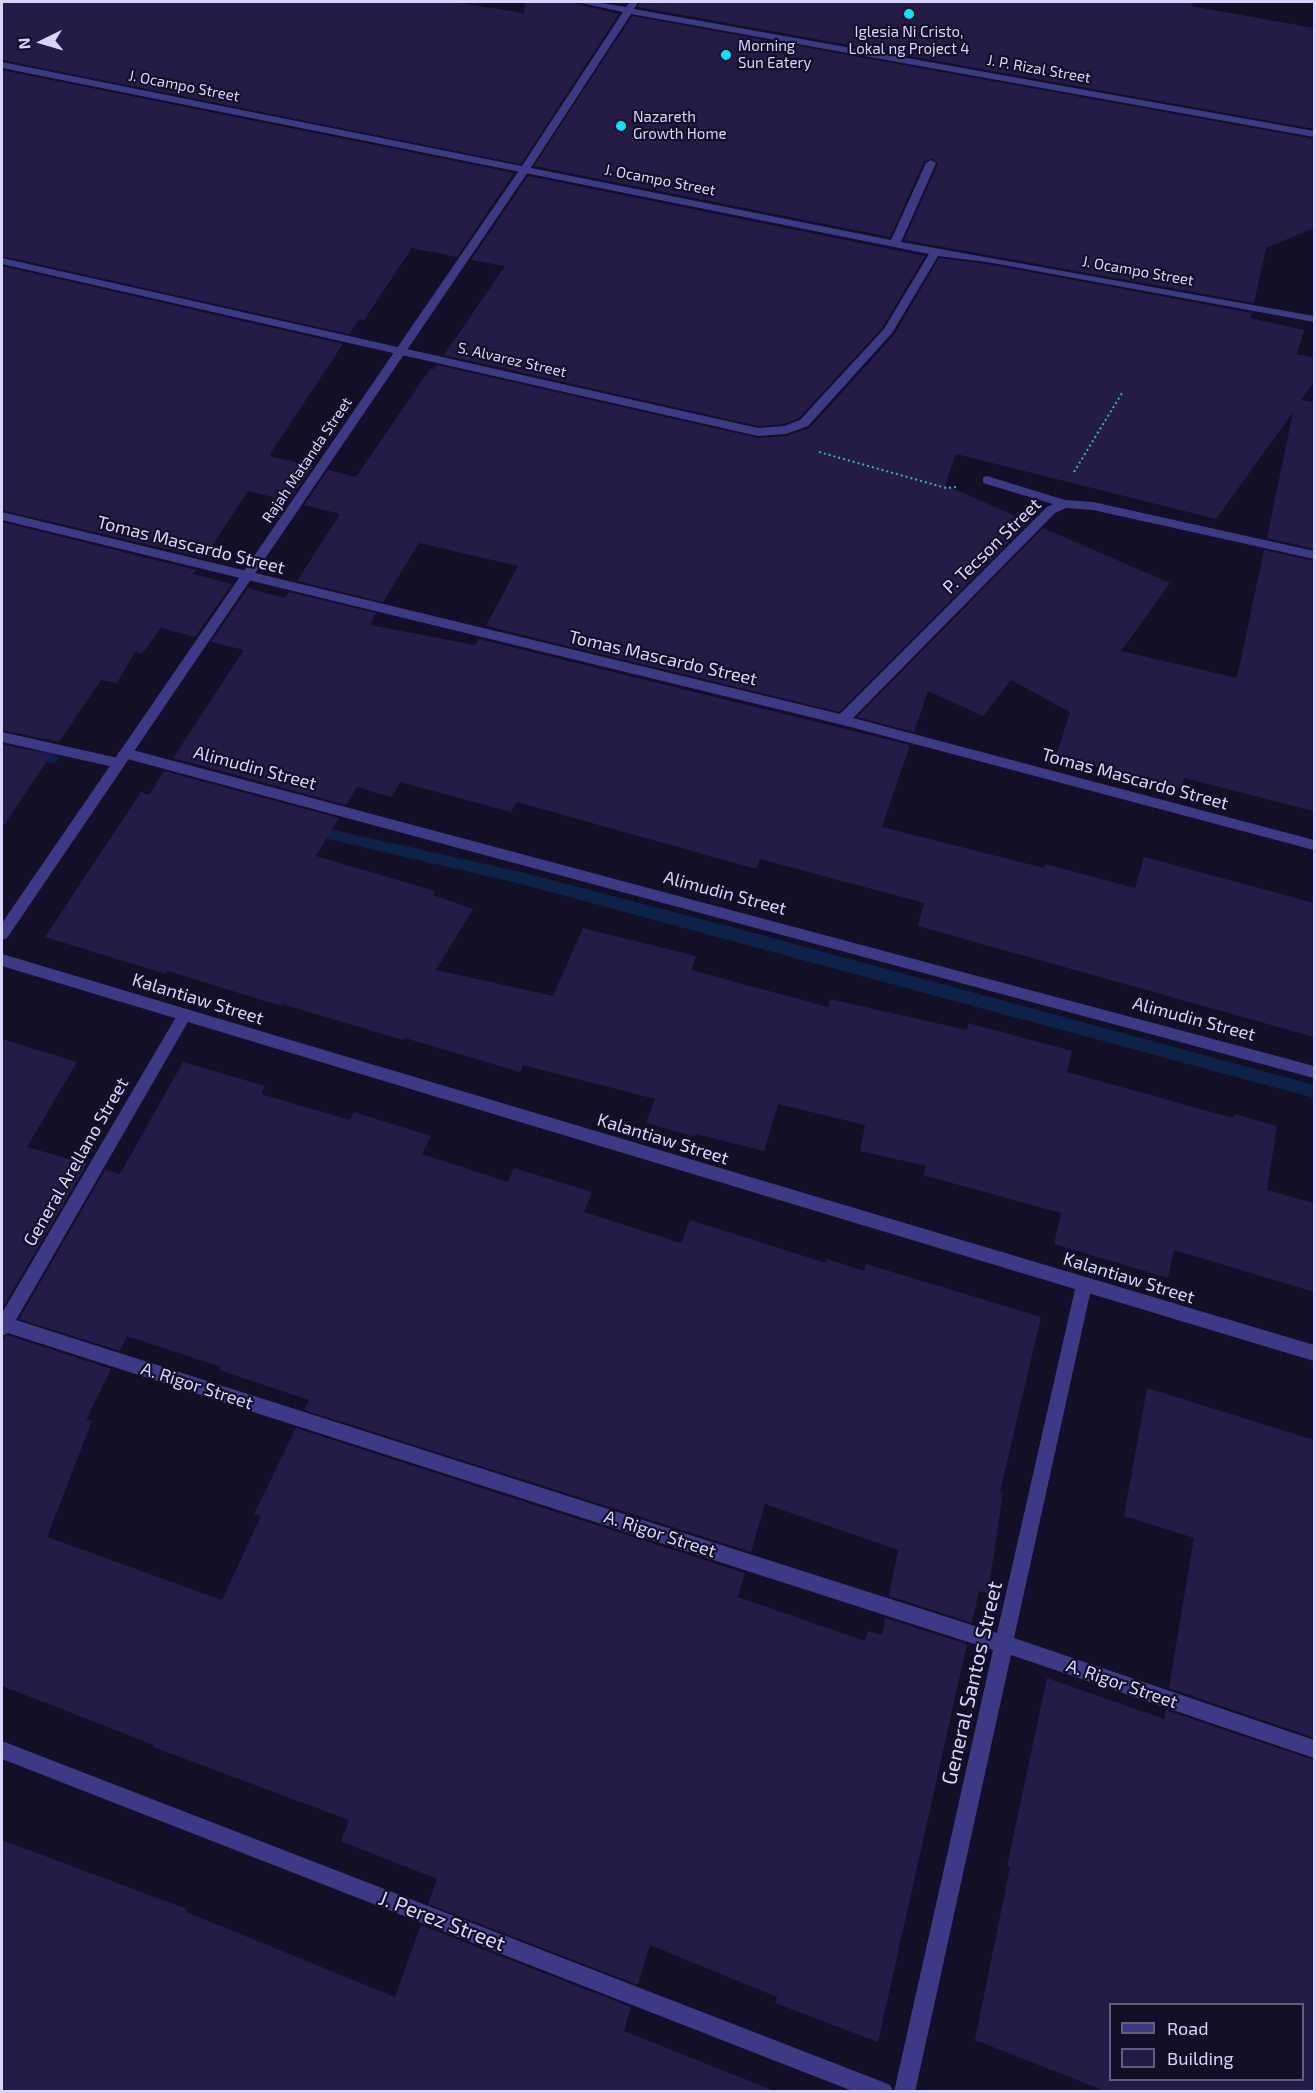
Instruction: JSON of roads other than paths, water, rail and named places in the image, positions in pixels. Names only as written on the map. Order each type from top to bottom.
[{"type":"street","name":"J. P. Rizal Street","points":[[582,2],[631,6],[1314,134]]},
{"type":"street","name":"Rajah Matanda Street","points":[[2,934],[525,169],[631,6]]},
{"type":"street","name":"J. Ocampo Street","points":[[2,65],[935,252],[987,259],[1314,319]]},
{"type":"street","points":[[895,243],[931,163]]},
{"type":"street","name":"S. Alvarez Street","points":[[2,261],[759,432],[786,430],[804,423],[888,331],[935,252]]},
{"type":"street","points":[[987,480],[1065,504]]},
{"type":"street","name":"P. Tecson Street","points":[[843,720],[1051,510],[1065,504],[1093,506],[1314,555]]},
{"type":"street","name":"Tomas Mascardo Street","points":[[2,516],[843,720],[1314,845]]},
{"type":"street","name":"Alimudin Street","points":[[2,737],[121,758],[1314,1072]]},
{"type":"street","name":"Kalantiaw Street","points":[[2,960],[1314,1353]]},
{"type":"street","name":"General Arellano Street","points":[[3,1326],[184,1016]]},
{"type":"street","name":"General Santos Street","points":[[904,2091],[1084,1285]]},
{"type":"street","name":"A. Rigor Street","points":[[3,1326],[1004,1644],[1314,1749]]},
{"type":"street","name":"J. Perez Street","points":[[2,1750],[883,2091]]},
{"type":"waterway","points":[[2,751],[53,758]]},
{"type":"waterway","points":[[311,830],[517,877],[754,939],[1314,1092]]},
{"type":"place","name":"Iglesia Ni Cristo, Lokal ng Project 4","points":[[909,14]]},
{"type":"place","name":"Morning Sun Eatery","points":[[726,55]]},
{"type":"place","name":"Nazareth Growth Home","points":[[621,126]]}]
